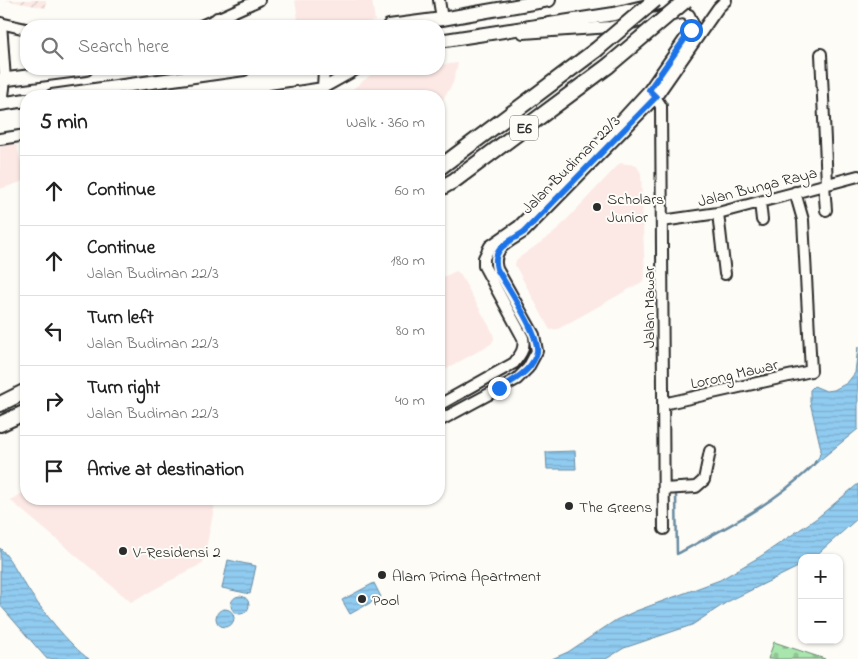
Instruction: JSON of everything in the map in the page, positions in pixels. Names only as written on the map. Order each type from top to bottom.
[{"type":"highway","name":"E6","points":[[445,163],[596,50],[655,0]]},
{"type":"highway","name":"E6","points":[[445,186],[608,66],[686,0]]},
{"type":"highway","points":[[0,404],[20,394]]},
{"type":"highway","points":[[0,424],[20,415]]},
{"type":"main road","points":[[442,20],[549,0]]},
{"type":"main road","points":[[445,40],[614,14],[672,0]]},
{"type":"main road","points":[[2,80],[40,75]]},
{"type":"main road","points":[[95,90],[201,75]]},
{"type":"main road","points":[[1,103],[20,101]]},
{"type":"street","points":[[224,20],[259,0]]},
{"type":"street","points":[[439,0],[442,20]]},
{"type":"street","points":[[652,93],[726,0]]},
{"type":"street","points":[[482,33],[553,32],[611,27],[682,13],[689,15],[692,22],[691,30],[652,93]]},
{"type":"street","points":[[1,103],[1,23],[20,28]]},
{"type":"street","points":[[821,54],[826,210]]},
{"type":"street","points":[[319,89],[322,75]]},
{"type":"street","points":[[312,90],[319,89],[346,75]]},
{"type":"street","name":"Jalan Mawar","points":[[652,93],[661,106],[664,529]]},
{"type":"street","name":"Jalan Budiman 22/3","points":[[445,402],[514,363],[522,353],[524,338],[484,266],[484,258],[490,246],[519,226],[652,93]]},
{"type":"street","name":"Jalan Budiman 22/3","points":[[445,418],[517,379],[528,368],[537,351],[534,335],[497,269],[494,261],[496,254],[500,248],[524,232],[652,93]]},
{"type":"street","points":[[0,139],[20,136]]},
{"type":"street","name":"Jalan Bunga Raya","points":[[662,221],[718,213],[858,176]]},
{"type":"street","name":"Lorong Mawar","points":[[663,404],[811,371],[803,220],[795,192]]},
{"type":"street","points":[[760,202],[762,220]]},
{"type":"street","points":[[718,213],[725,274]]},
{"type":"street","points":[[664,489],[696,487],[704,480],[710,451]]},
{"type":"shaded area","points":[[4,0],[46,0],[46,8]]},
{"type":"shaded area","points":[[295,0],[372,0],[375,20],[298,20]]},
{"type":"shaded area","points":[[458,63],[453,83],[445,96],[445,90],[352,90],[371,75],[445,75],[445,64]]},
{"type":"shaded area","points":[[15,140],[20,159],[20,182],[0,189],[0,143]]},
{"type":"shaded area","points":[[620,163],[636,165],[641,173],[645,277],[642,282],[558,329],[550,330],[515,265],[516,260],[555,232]]},
{"type":"shaded area","points":[[456,271],[460,274],[493,333],[494,339],[491,344],[445,370],[445,276]]},
{"type":"shaded area","name":"V-Residensi 2","points":[[20,494],[20,505],[215,505],[203,563],[131,602],[10,500]]},
{"type":"green space","points":[[774,642],[825,659],[768,659]]},
{"type":"water","points":[[858,347],[858,429],[815,464],[814,462],[819,457],[821,449],[810,402],[810,390],[814,386],[826,391],[834,390],[847,383],[855,373]]},
{"type":"water","points":[[575,451],[576,469],[547,469],[546,452]]},
{"type":"water","points":[[858,484],[858,518],[818,554],[798,554],[798,567],[727,602],[692,625],[624,648],[606,659],[552,659],[568,652],[616,620],[720,580],[761,556],[817,518]]},
{"type":"water","points":[[0,548],[46,615],[64,636],[89,659],[47,659],[0,605]]},
{"type":"water","points":[[228,560],[256,566],[250,594],[222,588]]},
{"type":"water","name":"Pool","points":[[374,583],[381,597],[350,614],[342,600]]},
{"type":"water","points":[[240,596],[246,599],[249,605],[246,611],[240,614],[234,611],[231,605],[234,599]]},
{"type":"water","points":[[225,609],[231,612],[234,618],[231,624],[225,627],[219,624],[216,618],[219,612]]},
{"type":"waterway","points":[[676,494],[677,554],[761,507],[799,478],[816,462]]},
{"type":"place","name":"Scholars Junior","points":[[597,207]]},
{"type":"place","name":"The Greens","points":[[569,506]]},
{"type":"place","name":"V-Residensi 2","points":[[123,551]]},
{"type":"place","name":"Alam Prima Apartment","points":[[382,575]]},
{"type":"place","name":"Pool","points":[[362,599]]},
{"type":"route","points":[[499,388],[517,379],[528,368],[537,351],[534,335],[497,269],[494,261],[496,254],[500,248],[524,232],[656,97],[649,90],[691,30]]}]
